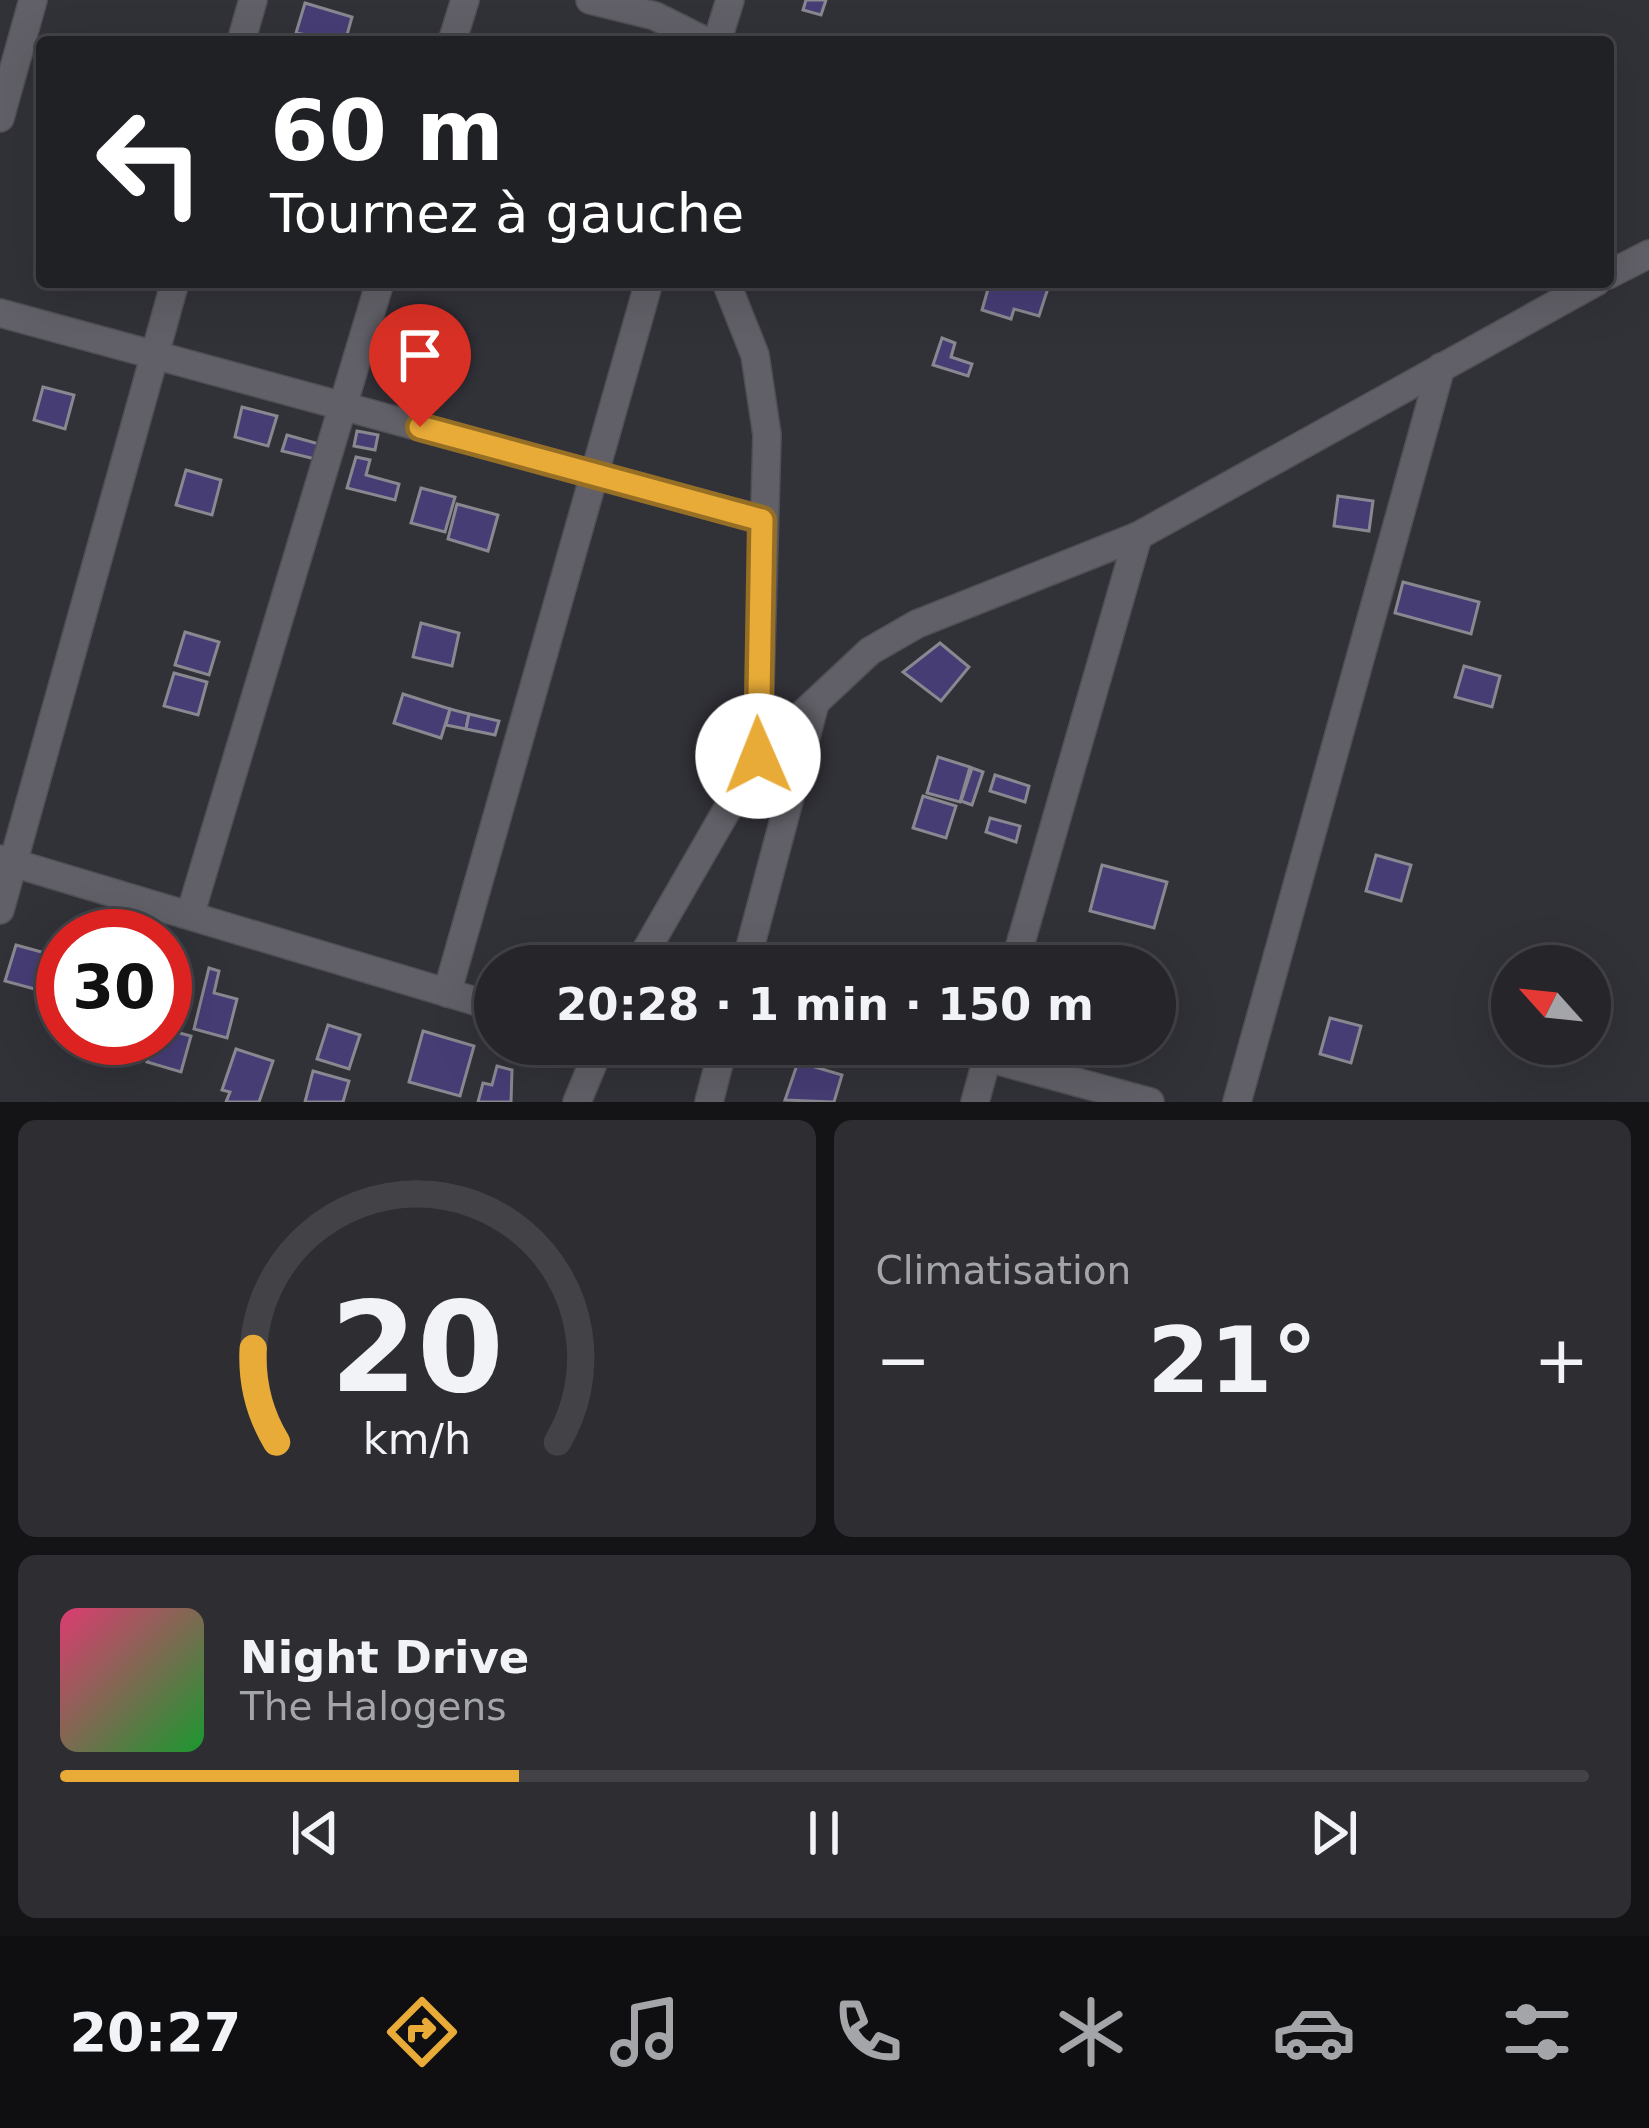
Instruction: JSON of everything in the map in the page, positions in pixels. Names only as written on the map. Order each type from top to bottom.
[{"type":"street","points":[[0,118],[33,0]]},
{"type":"street","points":[[243,36],[253,0]]},
{"type":"street","points":[[454,36],[465,0]]},
{"type":"street","points":[[590,0],[655,16],[694,36]]},
{"type":"street","points":[[719,36],[730,0]]},
{"type":"street","points":[[1614,272],[1649,254]]},
{"type":"street","points":[[0,910],[7,861],[173,288]]},
{"type":"street","points":[[192,909],[378,288]]},
{"type":"street","points":[[447,993],[647,288]]},
{"type":"street","points":[[728,288],[754,355],[764,415],[758,756]]},
{"type":"street","points":[[650,945],[758,756],[870,651],[917,624],[1138,536],[1585,288]]},
{"type":"street","points":[[0,314],[762,520]]},
{"type":"street","points":[[1237,1102],[1441,367]]},
{"type":"street","points":[[1020,945],[1138,536]]},
{"type":"street","points":[[751,945],[815,703]]},
{"type":"street","points":[[7,861],[170,909]]},
{"type":"street","points":[[192,916],[474,1001]]},
{"type":"street","points":[[577,1102],[592,1065]]},
{"type":"street","points":[[709,1102],[719,1065]]},
{"type":"street","points":[[975,1102],[986,1065]]},
{"type":"street","points":[[1034,1065],[1150,1102]]},
{"type":"building","points":[[806,0],[826,0],[821,15],[803,10]]},
{"type":"building","points":[[305,3],[352,17],[347,36],[296,33]]},
{"type":"building","points":[[988,288],[1048,288],[1039,316],[1014,309],[1011,319],[982,310]]},
{"type":"building","points":[[942,338],[955,343],[951,357],[972,364],[968,376],[933,365]]},
{"type":"building","points":[[43,387],[74,395],[65,429],[34,420]]},
{"type":"building","points":[[242,407],[277,416],[268,446],[235,437]]},
{"type":"building","points":[[357,431],[378,435],[375,450],[354,446]]},
{"type":"building","points":[[287,435],[319,444],[315,459],[282,451]]},
{"type":"building","points":[[356,457],[370,460],[366,475],[399,484],[395,500],[347,488]]},
{"type":"building","points":[[186,470],[221,480],[212,515],[176,505]]},
{"type":"building","points":[[421,488],[455,497],[445,532],[411,523]]},
{"type":"building","points":[[1338,496],[1373,501],[1369,531],[1334,526]]},
{"type":"building","points":[[457,504],[498,515],[488,551],[448,539]]},
{"type":"building","points":[[1403,582],[1479,602],[1471,634],[1395,613]]},
{"type":"building","points":[[421,623],[459,633],[452,666],[413,657]]},
{"type":"building","points":[[185,632],[219,642],[209,675],[175,665]]},
{"type":"building","points":[[940,643],[969,667],[941,701],[903,672]]},
{"type":"building","points":[[1464,666],[1500,676],[1492,707],[1455,697]]},
{"type":"building","points":[[174,673],[207,682],[198,715],[164,706]]},
{"type":"building","points":[[403,694],[450,709],[441,738],[394,723]]},
{"type":"building","points":[[450,709],[469,714],[466,729],[446,725]]},
{"type":"building","points":[[469,714],[499,721],[495,735],[466,729]]},
{"type":"building","points":[[938,757],[970,767],[960,802],[927,793]]},
{"type":"building","points":[[972,768],[983,772],[972,805],[961,801]]},
{"type":"building","points":[[995,775],[1029,786],[1025,802],[990,791]]},
{"type":"building","points":[[923,796],[956,806],[946,838],[913,828]]},
{"type":"building","points":[[990,818],[1020,826],[1016,842],[986,832]]},
{"type":"building","points":[[1376,855],[1411,865],[1401,901],[1366,891]]},
{"type":"building","points":[[1102,865],[1167,882],[1154,928],[1090,911]]},
{"type":"building","points":[[16,945],[36,950],[36,989],[5,981]]},
{"type":"building","points":[[209,968],[219,971],[214,993],[237,999],[227,1038],[194,1029]]},
{"type":"building","points":[[1330,1018],[1361,1026],[1351,1063],[1320,1054]]},
{"type":"building","points":[[328,1025],[360,1035],[349,1069],[317,1059]]},
{"type":"building","points":[[423,1031],[474,1046],[460,1096],[409,1082]]},
{"type":"building","points":[[236,1049],[273,1061],[259,1102],[226,1102],[230,1092],[222,1090]]},
{"type":"building","points":[[157,1065],[183,1065],[181,1072]]},
{"type":"building","points":[[797,1065],[842,1075],[834,1102],[785,1100]]},
{"type":"building","points":[[497,1066],[512,1070],[511,1102],[478,1102],[483,1083],[492,1085]]},
{"type":"building","points":[[313,1071],[349,1081],[343,1102],[305,1102]]},
{"type":"route","points":[[420,427],[762,520],[758,756]]}]
